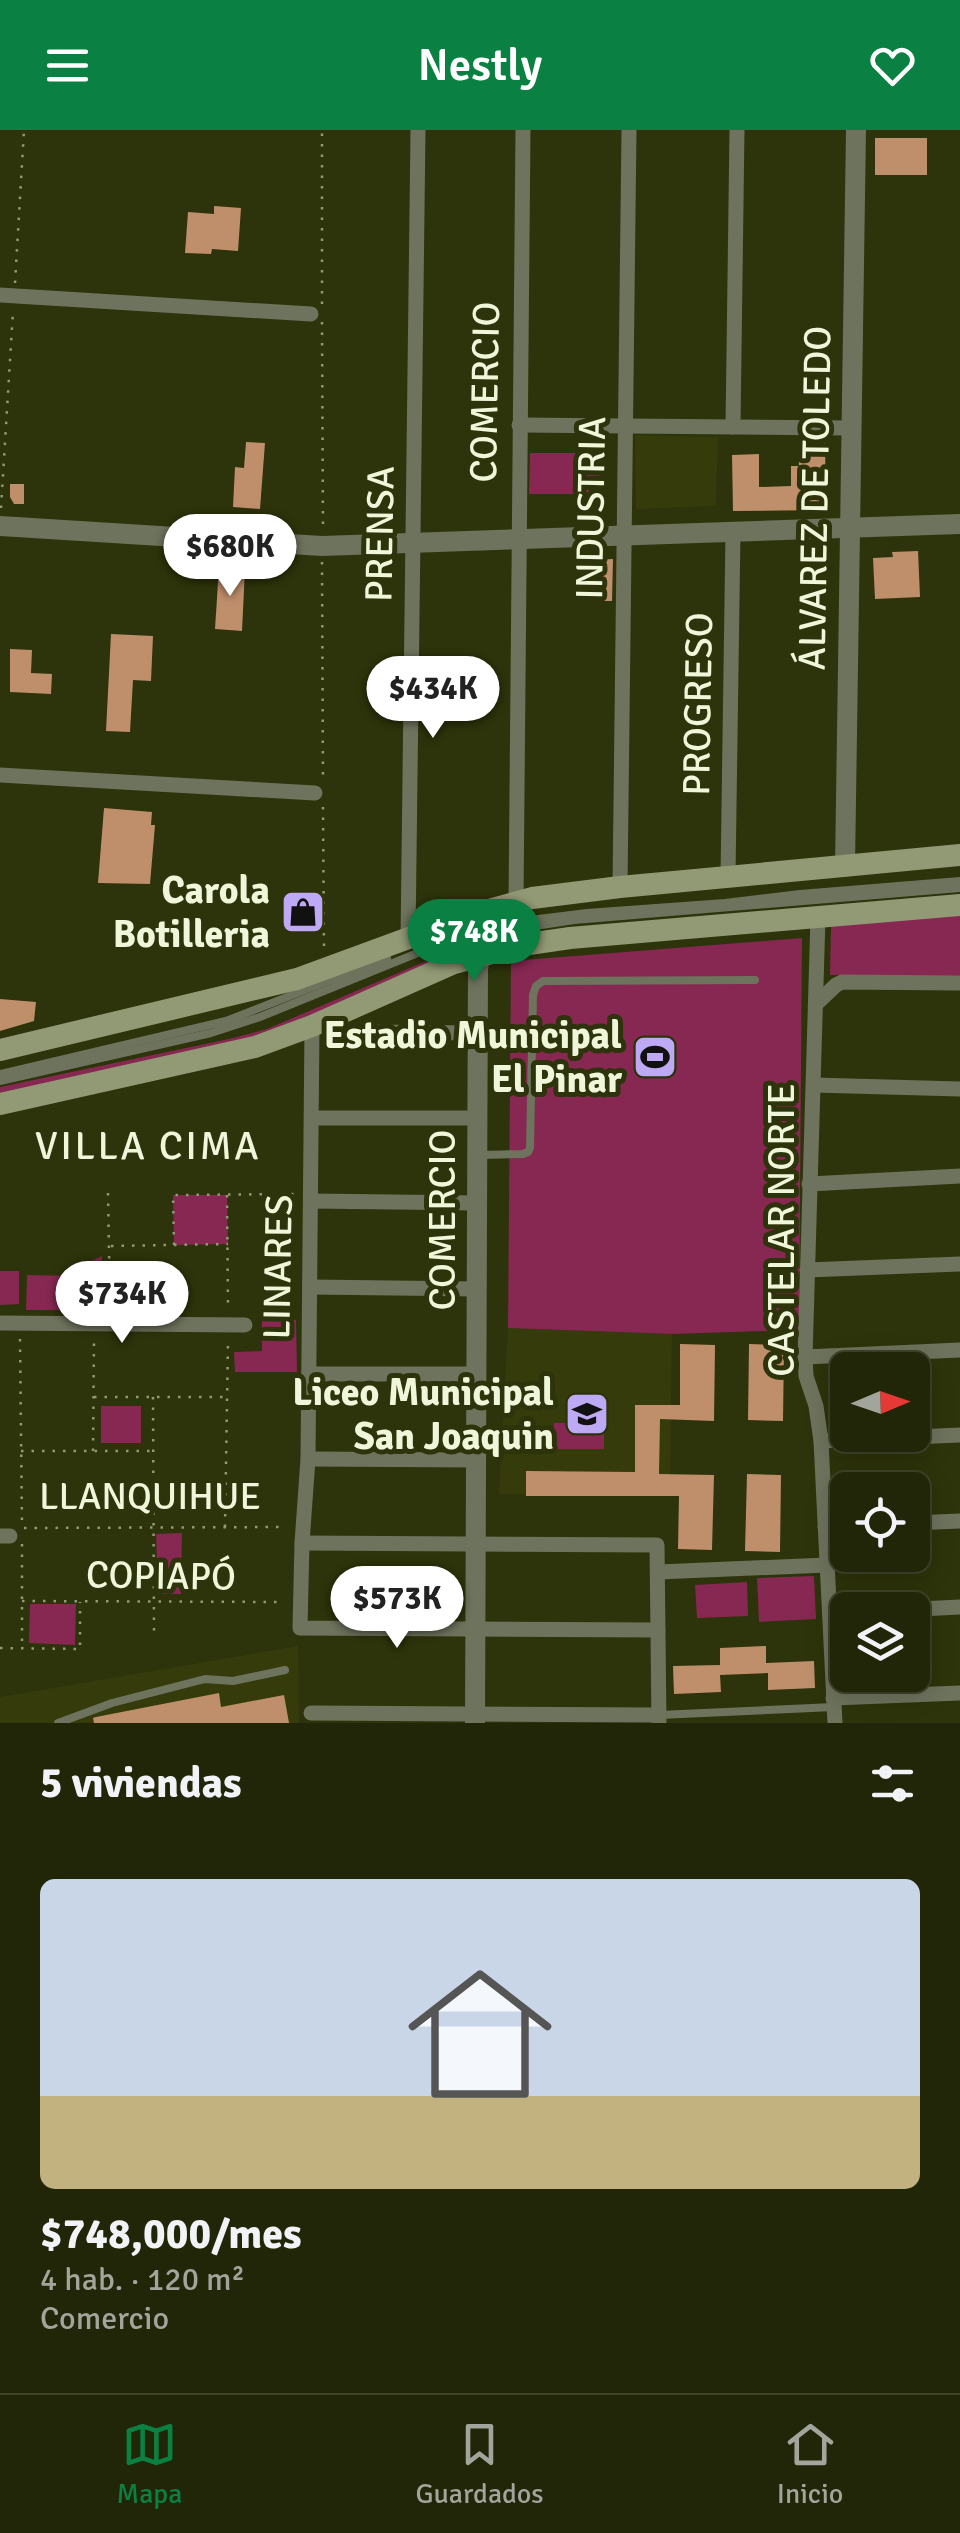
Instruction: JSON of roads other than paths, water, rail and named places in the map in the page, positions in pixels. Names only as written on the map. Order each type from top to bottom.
[{"type":"main road","points":[[0,1050],[214,1001],[324,970],[516,902],[620,887],[960,856]]},
{"type":"main road","points":[[0,1104],[255,1047],[312,1026],[440,968],[522,945],[960,905]]},
{"type":"street","name":"PRENSA","points":[[408,939],[418,130]]},
{"type":"street","name":"COMERCIO","points":[[475,1719],[479,956],[493,929],[516,902],[523,130]]},
{"type":"street","name":"INDUSTRIA","points":[[620,887],[629,130]]},
{"type":"street","points":[[733,427],[737,130]]},
{"type":"street","name":"ÁLVAREZ DE TOLEDO","points":[[845,867],[856,130]]},
{"type":"street","points":[[7,296],[310,314]]},
{"type":"street","points":[[520,425],[852,428]]},
{"type":"street","points":[[0,526],[322,546],[960,524]]},
{"type":"street","name":"PROGRESO","points":[[728,878],[732,532]]},
{"type":"street","points":[[0,775],[315,794]]},
{"type":"street","name":"CASTELAR NORTE","points":[[818,917],[804,1356],[821,1441],[834,1710]]},
{"type":"street","points":[[816,1004],[842,982],[960,983]]},
{"type":"street","name":"LINARES","points":[[312,1026],[308,1459],[300,1628],[475,1629]]},
{"type":"street","points":[[368,1032],[478,1033]]},
{"type":"street","points":[[814,1085],[960,1090]]},
{"type":"street","points":[[312,1118],[478,1118]]},
{"type":"street","points":[[809,1184],[960,1176]]},
{"type":"street","points":[[311,1202],[477,1203]]},
{"type":"street","points":[[807,1270],[960,1264]]},
{"type":"street","points":[[310,1287],[476,1289]]},
{"type":"street","points":[[0,1322],[245,1324]]},
{"type":"street","points":[[804,1356],[960,1350]]},
{"type":"street","points":[[309,1374],[476,1374]]},
{"type":"street","points":[[821,1441],[960,1435]]},
{"type":"street","points":[[308,1459],[476,1460]]},
{"type":"street","points":[[930,1522],[960,1521]]},
{"type":"street","points":[[825,1527],[830,1527]]},
{"type":"street","points":[[302,1535],[476,1544],[657,1545],[659,1719],[312,1714]]},
{"type":"street","points":[[658,1572],[827,1565]]},
{"type":"street","points":[[930,1608],[960,1607]]},
{"type":"street","points":[[475,1629],[658,1630]]},
{"type":"street","points":[[834,1710],[960,1692]]},
{"type":"lane","points":[[0,1078],[226,1022],[411,948],[493,929],[587,913],[960,884]]},
{"type":"lane","points":[[477,1156],[524,1154],[530,1148],[533,995],[543,981],[755,980]]},
{"type":"lane","points":[[58,1723],[112,1703],[205,1679],[233,1681],[285,1670]]},
{"type":"lane","points":[[659,1719],[834,1710]]},
{"type":"place","name":"Carola Botilleria","points":[[303,912]]},
{"type":"place","name":"Estadio Municipal El Pinar","points":[[655,1057]]},
{"type":"place","name":"Liceo Municipal San Joaquin","points":[[587,1414]]},
{"type":"district","name":"VILLA CIMA","points":[[148,1146]]}]
